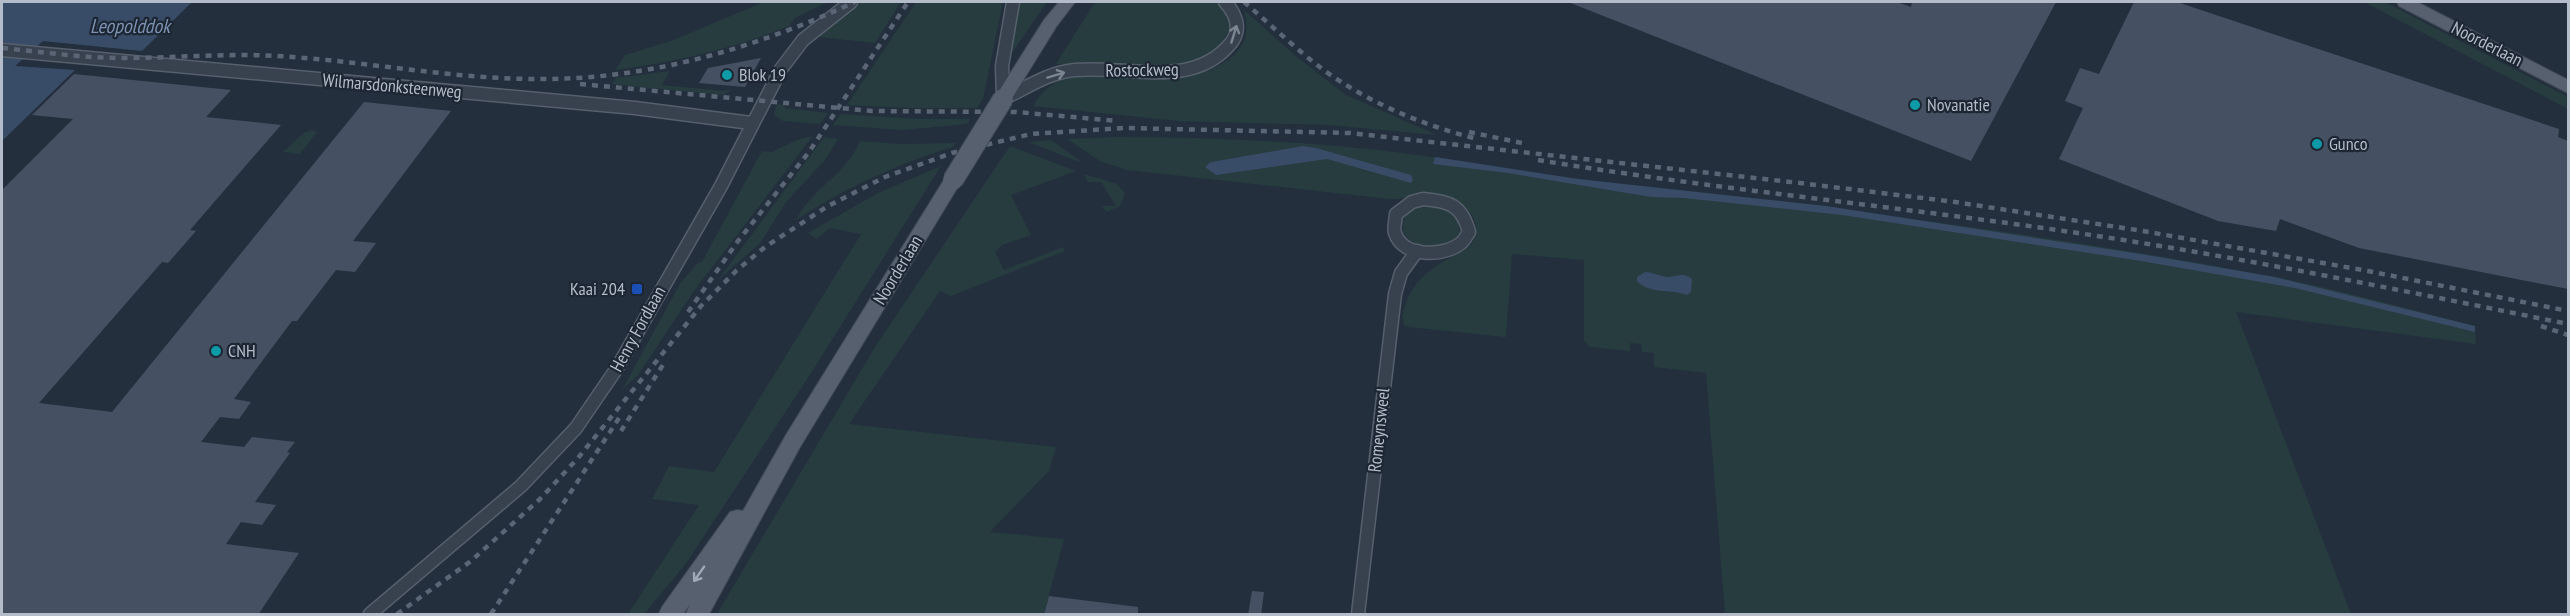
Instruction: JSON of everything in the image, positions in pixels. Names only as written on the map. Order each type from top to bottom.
[{"type":"main road","name":"Noorderlaan","points":[[697,615],[794,441],[1002,99],[1050,24],[1067,2]]},
{"type":"main road","name":"Noorderlaan","points":[[2405,2],[2568,87]]},
{"type":"main road","name":"Noorderlaan","points":[[670,615],[794,441]]},
{"type":"street","name":"Henry Fordlaan","points":[[370,615],[408,578],[509,496],[557,451],[574,430],[617,368],[707,212],[738,155],[751,123],[790,56],[804,40],[851,2]]},
{"type":"street","points":[[1002,99],[1002,66],[1013,2]]},
{"type":"street","name":"Rostockweg","points":[[1002,99],[1046,78],[1068,71],[1160,72],[1184,70],[1205,64],[1219,57],[1236,36],[1237,23],[1234,13],[1224,2]]},
{"type":"street","name":"Wilmarsdonksteenweg","points":[[2,50],[635,108],[751,123]]},
{"type":"street","points":[[1424,199],[1436,200],[1448,203],[1465,217],[1468,226],[1467,235],[1462,243],[1453,249],[1436,254],[1417,251],[1406,246],[1394,231],[1396,214],[1402,207],[1424,199]]},
{"type":"street","name":"Romeynsweel","points":[[1358,615],[1395,294],[1401,273],[1417,251]]},
{"type":"green space","points":[[764,2],[828,2],[795,18],[789,26],[725,48],[681,59],[615,70],[625,55],[671,41]]},
{"type":"green space","points":[[860,2],[901,2],[875,43],[818,37]]},
{"type":"green space","points":[[916,2],[1003,2],[983,99],[977,108],[847,105]]},
{"type":"green space","points":[[1019,2],[1047,2],[1011,54]]},
{"type":"green space","points":[[1095,2],[1218,2],[1230,21],[1230,29],[1219,47],[1201,60],[1174,67],[1056,64]]},
{"type":"green space","points":[[2364,2],[2385,2],[2568,97],[2568,109]]},
{"type":"green space","points":[[1244,10],[1297,57],[1346,95],[1437,135],[1328,125],[1178,121],[1033,106],[1045,90],[1063,80],[1104,75],[1188,76],[1207,71],[1233,56],[1242,45],[1247,25]]},
{"type":"green space","points":[[670,71],[662,85],[724,91],[733,89],[723,95],[612,84],[616,78]]},
{"type":"green space","points":[[777,104],[786,105],[784,108],[828,113],[820,124],[783,121],[774,115]]},
{"type":"green space","points":[[841,114],[919,119],[970,119],[967,124],[902,130],[833,125]]},
{"type":"green space","points":[[312,130],[317,132],[300,154],[283,152],[305,132]]},
{"type":"green space","points":[[812,137],[694,291],[638,375],[622,390],[681,282],[699,262],[702,262],[762,151],[772,152]]},
{"type":"green space","points":[[824,137],[838,139],[825,160],[786,202],[761,242],[718,280]]},
{"type":"green space","points":[[1199,138],[1370,149],[1570,178],[1856,212],[2023,235],[2273,277],[2349,294],[2475,326],[2476,344],[2236,312],[2351,614],[1725,614],[1706,373],[1654,367],[1654,353],[1642,352],[1641,344],[1630,343],[1630,351],[1590,347],[1584,341],[1584,260],[1512,254],[1506,337],[1408,327],[1403,322],[1403,311],[1417,283],[1433,268],[1468,248],[1475,238],[1475,221],[1466,207],[1459,202],[1451,197],[1436,194],[1389,199],[1127,170],[1100,161],[1067,139]]},
{"type":"green space","points":[[1051,140],[1079,160],[1079,162],[1029,142]]},
{"type":"green space","points":[[860,141],[899,144],[955,143],[953,147],[911,161],[872,178],[796,220],[810,200],[846,164]]},
{"type":"green space","points":[[1010,146],[1076,171],[1011,195],[1031,235],[1002,245],[995,252],[1004,270],[1063,247],[1065,251],[951,296],[940,291],[849,424],[1056,447],[1049,471],[990,532],[1064,539],[1044,614],[717,614],[875,347]]},
{"type":"green space","points":[[941,166],[813,370],[685,565],[644,614],[628,614],[699,505],[652,499],[669,466],[714,472],[861,234],[830,228],[816,239],[808,233],[878,193]]},
{"type":"green space","points":[[1084,174],[1117,184],[1125,193],[1120,206],[1106,212],[1102,206],[1116,206],[1101,182],[1088,182]]},
{"type":"green space","points":[[1426,205],[1444,208],[1457,218],[1460,232],[1453,240],[1433,247],[1422,246],[1406,236],[1403,227],[1405,216],[1417,207]]},
{"type":"water","name":"Leopolddok","points":[[2,2],[192,2],[142,51],[43,41],[15,66],[75,70],[2,141]]},
{"type":"water","points":[[1303,146],[1411,175],[1413,180],[1411,183],[1327,159],[1216,175],[1205,167],[1211,162]]},
{"type":"water","points":[[1435,157],[1578,179],[1826,206],[2147,255],[2275,277],[2475,326],[2475,332],[2295,288],[2141,261],[1842,215],[1684,198],[1651,197],[1508,173],[1433,164]]},
{"type":"water","points":[[1645,272],[1666,277],[1686,276],[1692,279],[1691,292],[1687,295],[1647,288],[1637,281],[1637,277]]},
{"type":"building","name":"Novanatie","points":[[1568,2],[1897,2],[1911,7],[1912,2],[2056,2],[1971,161]]},
{"type":"building","name":"Gunco","points":[[2134,2],[2177,2],[2559,129],[2558,137],[2568,141],[2568,289],[2359,248],[2280,219],[2276,231],[2218,221],[2059,159],[2083,108],[2065,101],[2080,68],[2099,74]]},
{"type":"building","name":"Blok 19","points":[[761,58],[745,87],[699,83],[708,68]]},
{"type":"building","name":"CNH","points":[[74,74],[231,90],[206,117],[281,125],[190,230],[196,231],[168,263],[162,262],[39,403],[112,412],[364,102],[451,111],[353,241],[376,243],[355,272],[336,270],[297,321],[292,321],[234,399],[251,402],[239,419],[220,417],[201,442],[244,447],[252,437],[295,442],[287,452],[290,453],[255,502],[276,505],[262,525],[241,522],[226,544],[299,553],[258,615],[2,615],[2,190],[73,119],[32,115]]},
{"type":"building","points":[[1252,591],[1264,592],[1261,615],[1248,615]]},
{"type":"building","points":[[1049,596],[1138,607],[1138,615],[1044,615]]},
{"type":"railway","points":[[2,48],[109,58],[278,56],[468,76],[573,78],[657,68],[698,59],[777,34],[855,2]]},
{"type":"railway","points":[[838,108],[908,2]]},
{"type":"railway","points":[[1244,2],[1325,71],[1361,94],[1417,120],[1477,139]]},
{"type":"railway","points":[[580,84],[838,108]]},
{"type":"railway","points":[[688,312],[738,241],[809,152],[838,108]]},
{"type":"railway","points":[[838,108],[872,111],[1016,112],[1118,121]]},
{"type":"railway","points":[[397,614],[471,561],[540,499],[578,458],[701,306],[736,271],[765,247],[828,206],[885,177],[952,153],[1031,134],[1124,128],[1350,133],[1800,183],[1955,202],[2143,231],[2368,271],[2568,311]]},
{"type":"railway","points":[[1469,132],[1522,143]]},
{"type":"railway","points":[[1538,160],[2162,246],[2568,324]]},
{"type":"railway","points":[[2541,326],[2568,335]]},
{"type":"railway","points":[[621,431],[666,360]]},
{"type":"railway","points":[[491,614],[621,415]]},
{"type":"place","name":"Blok 19","points":[[727,75]]},
{"type":"place","name":"Novanatie","points":[[1915,105]]},
{"type":"place","name":"Gunco","points":[[2317,144]]},
{"type":"place","name":"Kaai 204","points":[[637,289]]},
{"type":"place","name":"CNH","points":[[216,351]]}]
